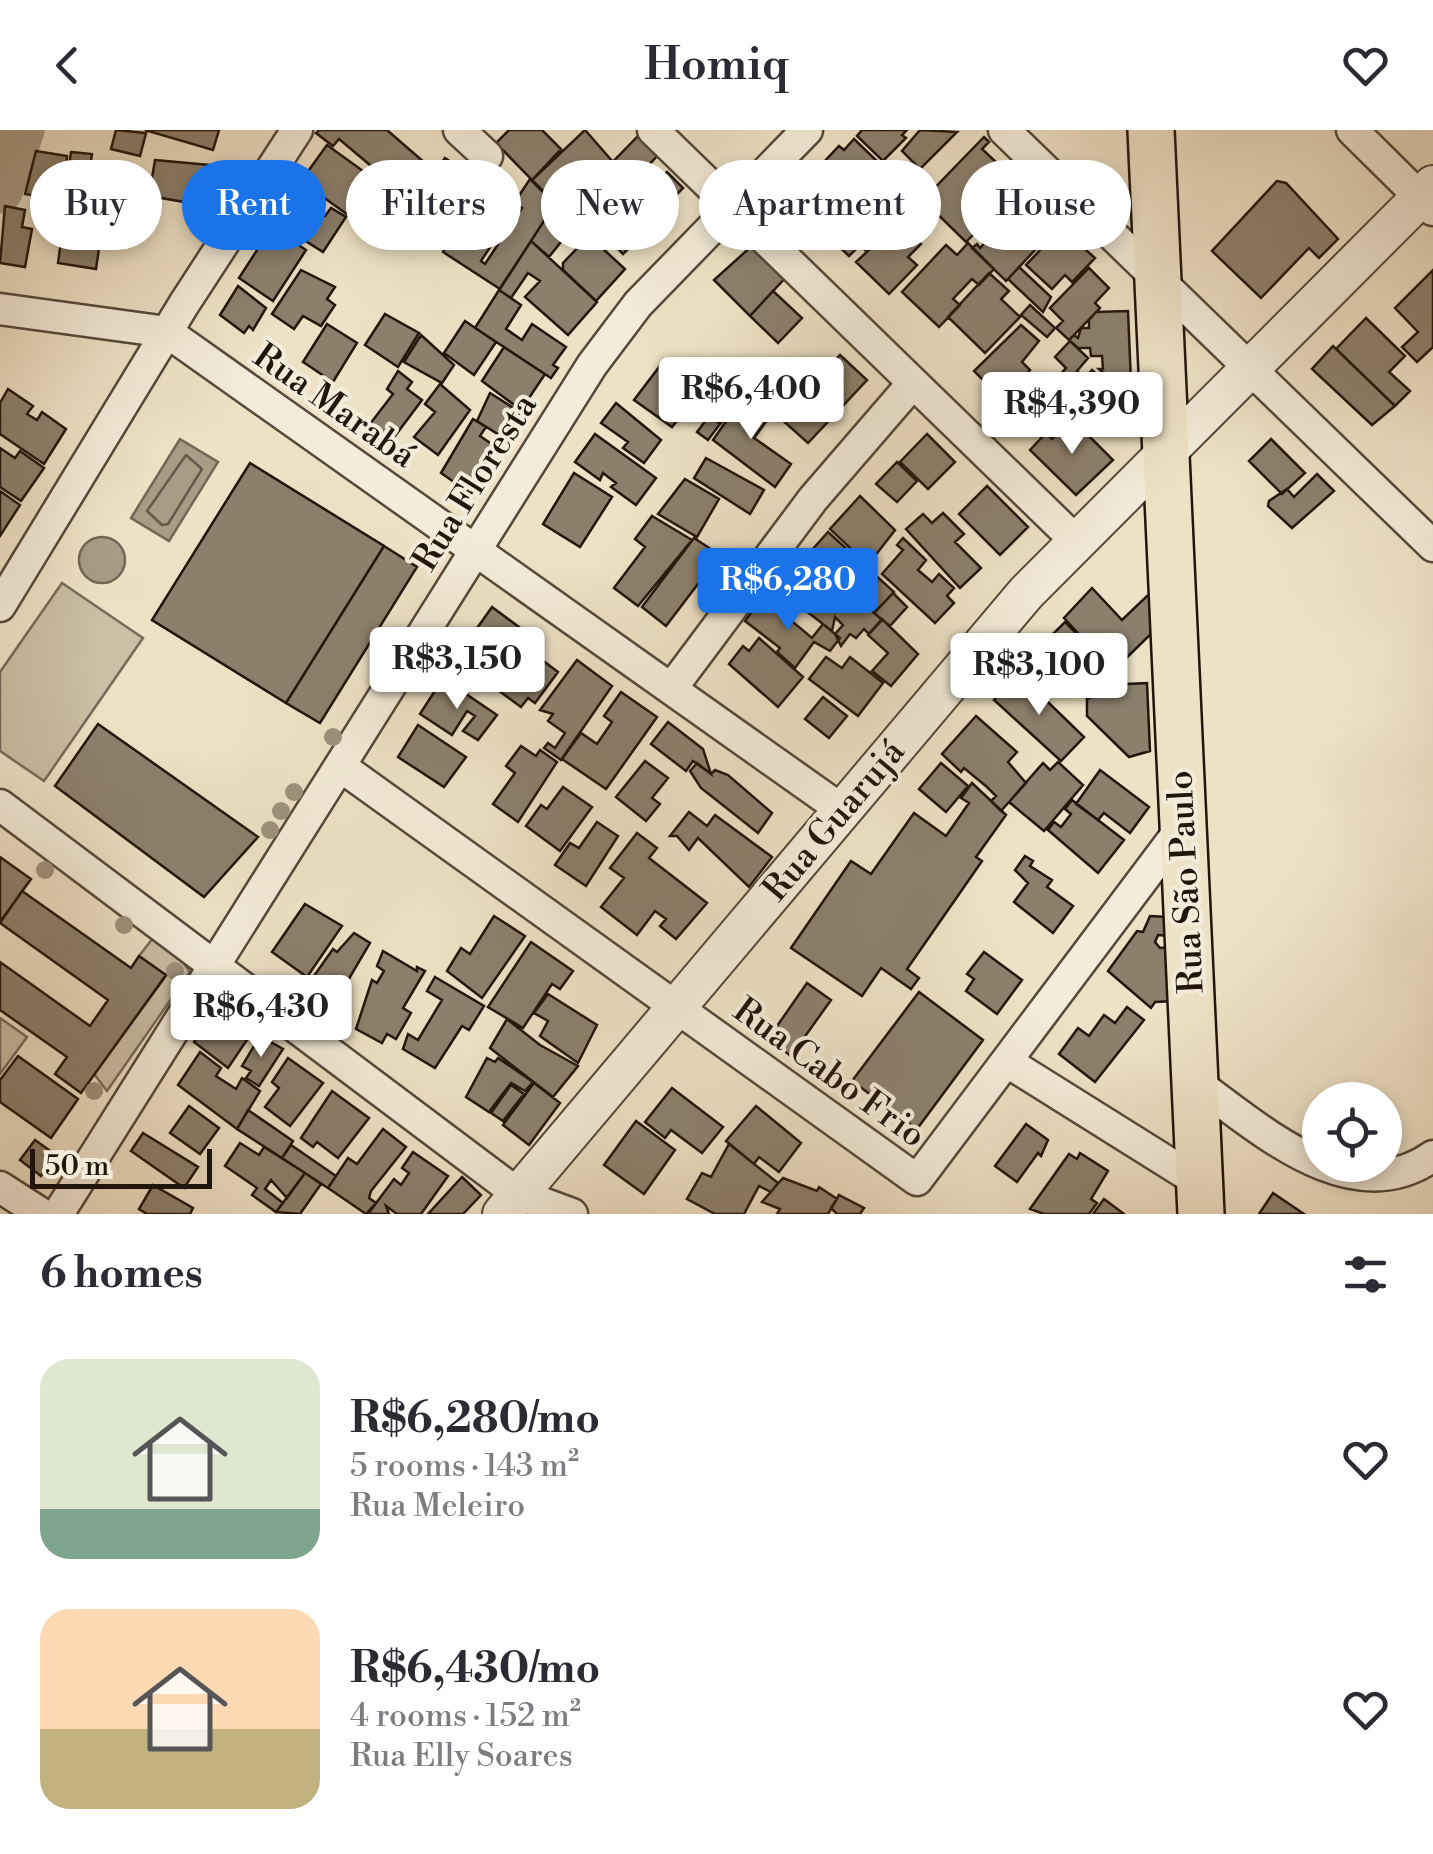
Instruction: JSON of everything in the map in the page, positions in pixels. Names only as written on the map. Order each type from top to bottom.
[{"type":"main road","name":"Rua São Paulo","points":[[1151,130],[1200,1198]]},
{"type":"street","points":[[0,606],[167,332],[297,130]]},
{"type":"street","points":[[459,130],[486,156]]},
{"type":"street","points":[[653,130],[699,175]]},
{"type":"street","name":"Rua Floresta","points":[[778,160],[808,130]]},
{"type":"street","points":[[1004,130],[1433,546]]},
{"type":"street","points":[[1352,130],[1429,197]]},
{"type":"street","name":"Rua Guarujá","points":[[510,1204],[1006,615],[1249,368],[1429,197]]},
{"type":"street","name":"Rua Floresta","points":[[58,1214],[615,333],[699,241]]},
{"type":"street","points":[[776,250],[1076,541]]},
{"type":"street","name":"Rua Marabá","points":[[0,309],[167,332],[842,810]]},
{"type":"street","points":[[672,689],[814,499],[913,383]]},
{"type":"street","name":"Rua Cabo Frio","points":[[340,766],[917,1180],[1009,1063],[1183,826]]},
{"type":"street","points":[[0,804],[214,966],[510,1204],[572,1214]]},
{"type":"street","points":[[1009,1063],[1200,1198]]},
{"type":"street","points":[[1194,1082],[1302,1157],[1348,1176],[1398,1174],[1433,1156]]},
{"type":"street","points":[[0,1187],[42,1214]]},
{"type":"shaded area","points":[[62,583],[143,638],[44,781],[0,751],[0,672]]},
{"type":"shaded area","points":[[153,938],[179,957],[190,972],[107,1091],[94,1074],[166,976],[139,956]]},
{"type":"shaded area","points":[[0,1018],[27,1037],[0,1074]]},
{"type":"water","points":[[180,439],[218,462],[169,541],[131,518]]},
{"type":"water","points":[[102,537],[118,544],[125,560],[118,576],[102,583],[86,576],[79,560],[86,544]]},
{"type":"building","points":[[116,130],[146,133],[140,156],[111,149]]},
{"type":"building","points":[[145,130],[219,130],[213,150]]},
{"type":"building","points":[[387,130],[422,160],[364,160],[339,139],[333,146],[316,133]]},
{"type":"building","points":[[509,130],[542,130],[561,149],[551,160],[541,160],[541,170],[532,180],[521,169],[521,160],[513,160],[496,143]]},
{"type":"building","points":[[585,130],[611,160],[553,160]]},
{"type":"building","points":[[862,130],[907,130],[902,135],[906,138],[884,160],[857,136]]},
{"type":"building","points":[[920,130],[957,132],[929,160],[911,160],[902,151]]},
{"type":"building","points":[[639,135],[659,154],[654,160],[615,160]]},
{"type":"building","points":[[984,137],[989,142],[982,149],[994,160],[962,160]]},
{"type":"building","points":[[854,139],[876,160],[826,160],[839,146],[844,150]]},
{"type":"building","points":[[327,145],[348,160],[346,214],[326,199],[326,160],[316,160]]},
{"type":"building","points":[[36,151],[67,156],[67,160],[34,160]]},
{"type":"building","points":[[71,152],[92,154],[91,160],[70,160]]},
{"type":"building","points":[[162,161],[182,162],[182,202],[162,198]]},
{"type":"building","points":[[961,161],[961,237],[941,218],[941,181]]},
{"type":"building","points":[[541,172],[541,189],[532,180]]},
{"type":"building","points":[[530,179],[541,190],[541,226],[500,289],[443,252],[488,250],[481,261],[485,264],[494,250],[521,250],[521,192]]},
{"type":"building","points":[[1277,181],[1286,183],[1338,239],[1319,258],[1309,248],[1261,298],[1212,251]]},
{"type":"building","points":[[5,206],[25,210],[22,227],[30,229],[30,240],[25,267],[0,263]]},
{"type":"building","points":[[331,208],[346,217],[326,247],[326,215]]},
{"type":"building","points":[[541,225],[541,250],[531,241]]},
{"type":"building","points":[[531,241],[597,302],[568,335],[525,297],[540,281],[528,273],[511,298],[499,290]]},
{"type":"building","points":[[946,245],[957,255],[962,250],[975,250],[994,269],[979,285],[972,279],[953,299],[960,305],[939,327],[902,292]]},
{"type":"building","points":[[60,250],[99,250],[96,269],[58,263]]},
{"type":"building","points":[[257,250],[306,250],[273,301],[239,278]]},
{"type":"building","points":[[576,250],[604,250],[625,269],[596,301],[563,270],[563,263]]},
{"type":"building","points":[[747,250],[760,250],[787,276],[750,316],[714,280]]},
{"type":"building","points":[[869,250],[915,250],[908,257],[917,265],[889,294],[856,262]]},
{"type":"building","points":[[974,250],[1035,250],[1006,281]]},
{"type":"building","points":[[1040,250],[1086,250],[1095,258],[1072,282],[1065,275],[1052,289],[1026,265]]},
{"type":"building","points":[[1019,267],[1051,297],[1043,312],[1008,279]]},
{"type":"building","points":[[1089,268],[1109,288],[1095,303],[1100,308],[1069,340],[1056,328],[1063,321],[1050,308]]},
{"type":"building","points":[[301,270],[335,287],[327,299],[335,305],[321,326],[303,316],[294,329],[272,314]]},
{"type":"building","points":[[1433,270],[1433,347],[1417,362],[1402,347],[1418,332],[1395,308]]},
{"type":"building","points":[[989,273],[1009,291],[1001,299],[1020,317],[985,353],[948,317]]},
{"type":"building","points":[[238,286],[266,308],[253,330],[249,326],[244,333],[220,315]]},
{"type":"building","points":[[499,290],[521,305],[506,329],[522,340],[532,324],[566,347],[553,365],[558,368],[551,378],[475,328]]},
{"type":"building","points":[[773,291],[802,318],[778,343],[750,316]]},
{"type":"building","points":[[1030,305],[1055,328],[1047,337],[1021,315]]},
{"type":"building","points":[[1128,311],[1131,382],[1113,382],[1099,369],[1103,369],[1102,356],[1091,356],[1090,348],[1078,348],[1069,340],[1074,335],[1078,338],[1081,328],[1089,328],[1089,320],[1096,312]]},
{"type":"building","points":[[385,314],[419,333],[398,367],[365,345]]},
{"type":"building","points":[[1366,318],[1405,356],[1389,372],[1410,391],[1395,406],[1336,349]]},
{"type":"building","points":[[465,321],[496,342],[474,375],[444,353]]},
{"type":"building","points":[[327,324],[357,343],[333,382],[303,362]]},
{"type":"building","points":[[1021,325],[1039,341],[1022,362],[1030,370],[1002,399],[974,371]]},
{"type":"building","points":[[421,335],[454,365],[442,383],[404,362]]},
{"type":"building","points":[[1070,341],[1088,358],[1077,371],[1085,378],[1092,370],[1112,387],[1085,417],[1051,385],[1066,368],[1055,357]]},
{"type":"building","points":[[1333,346],[1395,406],[1372,425],[1312,369]]},
{"type":"building","points":[[504,347],[545,374],[521,410],[482,381]]},
{"type":"building","points":[[840,355],[867,380],[808,443],[780,418]]},
{"type":"building","points":[[712,362],[739,388],[720,408],[728,414],[720,424],[685,391]]},
{"type":"building","points":[[659,367],[677,383],[671,392],[689,406],[672,427],[634,400]]},
{"type":"building","points":[[398,371],[412,382],[407,389],[422,400],[392,440],[370,424],[393,394],[387,389]]},
{"type":"building","points":[[1038,383],[1073,417],[1061,430],[1054,423],[1041,437],[1012,410]]},
{"type":"building","points":[[440,384],[470,410],[438,455],[414,437],[435,412],[425,404]]},
{"type":"building","points":[[8,389],[33,406],[27,414],[37,420],[42,412],[66,429],[44,464],[0,434],[0,403]]},
{"type":"building","points":[[490,393],[520,412],[504,438],[477,421]]},
{"type":"building","points":[[743,397],[770,416],[754,438],[791,464],[775,487],[713,440]]},
{"type":"building","points":[[616,403],[661,440],[644,463],[623,448],[628,442],[601,423]]},
{"type":"building","points":[[710,415],[720,424],[708,440],[697,432]]},
{"type":"building","points":[[473,419],[486,427],[480,436],[496,447],[471,494],[441,473]]},
{"type":"building","points":[[1066,425],[1075,432],[1080,427],[1113,460],[1076,495],[1030,450],[1046,433],[1052,439]]},
{"type":"building","points":[[595,434],[656,478],[636,505],[611,487],[616,483],[603,473],[600,480],[575,462]]},
{"type":"building","points":[[927,434],[955,462],[928,489],[900,462]]},
{"type":"building","points":[[1271,439],[1305,473],[1282,494],[1249,461]]},
{"type":"building","points":[[0,448],[15,458],[20,451],[44,468],[21,501],[0,487]]},
{"type":"building","points":[[706,458],[764,490],[750,514],[694,478]]},
{"type":"building","points":[[897,462],[917,481],[897,502],[876,484]]},
{"type":"building","points":[[250,463],[384,546],[286,703],[152,620]]},
{"type":"building","points":[[574,473],[612,497],[580,547],[543,524]]},
{"type":"building","points":[[1317,474],[1334,491],[1292,528],[1268,506],[1269,501],[1287,489],[1294,497]]},
{"type":"building","points":[[685,479],[719,499],[697,537],[658,514]]},
{"type":"building","points":[[987,486],[1028,527],[1000,555],[959,514]]},
{"type":"building","points":[[0,491],[20,505],[0,536]]},
{"type":"building","points":[[860,496],[895,530],[868,565],[830,529]]},
{"type":"building","points":[[943,513],[964,534],[955,542],[981,568],[960,588],[906,529],[923,514],[932,523]]},
{"type":"building","points":[[652,516],[692,540],[638,606],[614,588],[645,547],[635,539]]},
{"type":"building","points":[[828,532],[894,592],[874,613],[846,586],[854,577],[844,583],[812,550]]},
{"type":"building","points":[[694,538],[720,555],[666,626],[642,607]]},
{"type":"building","points":[[903,538],[926,560],[918,570],[932,582],[939,574],[954,588],[947,596],[954,603],[935,623],[882,574],[903,550],[897,545]]},
{"type":"building","points":[[384,546],[417,567],[320,723],[286,703]]},
{"type":"building","points":[[828,570],[882,620],[869,634],[864,629],[856,638],[850,634],[841,646],[835,634],[843,625],[835,617],[832,631],[796,603]]},
{"type":"building","points":[[1092,588],[1122,620],[1147,596],[1155,596],[1156,629],[1113,671],[1064,618]]},
{"type":"building","points":[[893,593],[907,607],[890,626],[874,613]]},
{"type":"building","points":[[763,597],[812,638],[823,624],[840,638],[830,651],[814,642],[795,668],[777,652],[780,648],[745,621]]},
{"type":"building","points":[[492,607],[519,627],[480,681],[453,662]]},
{"type":"building","points":[[882,619],[918,654],[891,686],[872,671],[888,653],[868,635]]},
{"type":"building","points":[[1065,622],[1104,662],[1071,696],[1030,657]]},
{"type":"building","points":[[759,638],[803,677],[778,707],[729,664],[743,646],[749,651]]},
{"type":"building","points":[[517,641],[558,672],[535,703],[528,698],[521,707],[487,682]]},
{"type":"building","points":[[826,657],[842,668],[850,657],[883,683],[858,716],[809,679]]},
{"type":"building","points":[[577,660],[612,686],[561,760],[544,748],[548,743],[555,748],[565,733],[548,721],[553,714],[540,710]]},
{"type":"building","points":[[1019,674],[1084,737],[1061,761],[994,700]]},
{"type":"building","points":[[440,683],[463,698],[466,694],[497,715],[478,740],[463,731],[475,716],[467,711],[452,735],[420,714]]},
{"type":"building","points":[[1147,683],[1150,751],[1129,757],[1087,716],[1087,699],[1104,692],[1104,685]]},
{"type":"building","points":[[621,692],[657,717],[606,789],[562,759],[581,733],[597,744],[612,722],[604,716]]},
{"type":"building","points":[[823,697],[847,716],[829,738],[805,719]]},
{"type":"building","points":[[976,716],[1017,752],[1008,762],[1026,783],[1001,811],[991,801],[996,796],[987,787],[964,768],[961,772],[942,754]]},
{"type":"building","points":[[668,722],[703,749],[711,774],[693,761],[686,771],[651,744]]},
{"type":"building","points":[[98,724],[258,837],[204,897],[55,786]]},
{"type":"building","points":[[418,725],[466,757],[444,787],[398,757]]},
{"type":"building","points":[[521,746],[536,756],[540,750],[557,762],[518,822],[493,804],[515,773],[506,766]]},
{"type":"building","points":[[645,761],[668,778],[652,798],[660,804],[646,821],[616,797]]},
{"type":"building","points":[[1058,762],[1083,785],[1044,831],[1009,802],[1043,763],[1050,770]]},
{"type":"building","points":[[697,763],[711,774],[715,770],[728,775],[772,813],[758,833],[701,788],[690,771]]},
{"type":"building","points":[[941,763],[968,786],[946,812],[919,789]]},
{"type":"building","points":[[1100,770],[1149,807],[1130,833],[1104,813],[1098,820],[1076,804]]},
{"type":"building","points":[[972,783],[1006,815],[976,857],[982,861],[907,969],[919,978],[911,989],[881,968],[862,996],[791,948],[851,861],[871,874],[914,813],[946,836],[969,803],[961,798]]},
{"type":"building","points":[[563,787],[592,807],[560,851],[526,826],[541,805],[547,809]]},
{"type":"building","points":[[1072,800],[1124,840],[1098,873],[1048,830],[1054,822],[1061,827],[1071,814],[1065,809]]},
{"type":"building","points":[[689,812],[707,826],[715,815],[772,857],[749,887],[698,838],[689,850],[677,836],[670,836]]},
{"type":"building","points":[[597,822],[618,836],[586,886],[555,865],[570,843],[579,848]]},
{"type":"building","points":[[637,833],[657,848],[649,858],[707,903],[676,939],[660,926],[666,919],[655,911],[637,935],[601,907],[624,878],[610,868]]},
{"type":"building","points":[[1025,856],[1033,861],[1030,866],[1052,880],[1047,887],[1073,906],[1053,933],[1014,902],[1028,883],[1015,870]]},
{"type":"building","points":[[0,857],[31,879],[0,922]]},
{"type":"building","points":[[22,891],[131,968],[139,956],[166,975],[81,1093],[55,1074],[67,1057],[0,1010],[0,962],[90,1026],[108,1000],[0,923]]},
{"type":"building","points":[[305,904],[342,926],[307,977],[272,952]]},
{"type":"building","points":[[494,916],[525,936],[482,998],[447,971],[461,948],[470,954]]},
{"type":"building","points":[[1150,916],[1167,917],[1170,936],[1158,935],[1155,942],[1160,948],[1173,947],[1174,1001],[1155,1002],[1151,1008],[1108,971],[1137,931],[1143,932]]},
{"type":"building","points":[[354,933],[370,943],[340,994],[314,976],[333,949],[337,952]]},
{"type":"building","points":[[531,942],[573,971],[560,989],[552,984],[523,1028],[488,1007]]},
{"type":"building","points":[[383,951],[417,971],[417,967],[425,971],[403,1008],[411,1013],[396,1039],[387,1034],[382,1043],[356,1029],[372,980],[377,983],[384,971],[377,966]]},
{"type":"building","points":[[984,952],[1022,980],[997,1014],[966,991],[974,979],[967,974]]},
{"type":"building","points":[[435,977],[484,1006],[469,1030],[462,1026],[435,1068],[403,1049],[408,1034],[418,1040],[442,1000],[427,991]]},
{"type":"building","points":[[807,983],[831,1000],[791,1056],[768,1039]]},
{"type":"building","points":[[919,992],[983,1040],[917,1129],[852,1081]]},
{"type":"building","points":[[548,994],[597,1025],[578,1063],[540,1036],[548,1021],[534,1013]]},
{"type":"building","points":[[220,998],[259,1022],[228,1068],[194,1042]]},
{"type":"building","points":[[1127,1007],[1144,1020],[1095,1082],[1059,1054],[1078,1028],[1089,1036],[1104,1015],[1115,1023]]},
{"type":"building","points":[[507,1019],[540,1045],[578,1066],[553,1097],[490,1048]]},
{"type":"building","points":[[260,1036],[283,1049],[259,1086],[246,1078],[251,1071],[242,1066]]},
{"type":"building","points":[[200,1052],[221,1068],[216,1076],[236,1089],[242,1078],[260,1091],[237,1129],[178,1085]]},
{"type":"building","points":[[18,1056],[78,1099],[51,1138],[0,1102],[0,1080]]},
{"type":"building","points":[[288,1058],[323,1083],[290,1126],[265,1107],[279,1088],[272,1082]]},
{"type":"building","points":[[487,1058],[495,1062],[498,1058],[533,1082],[525,1091],[511,1083],[489,1112],[466,1097]]},
{"type":"building","points":[[534,1083],[560,1103],[529,1145],[503,1125]]},
{"type":"building","points":[[511,1085],[524,1094],[503,1121],[491,1113]]},
{"type":"building","points":[[672,1088],[723,1127],[702,1153],[671,1130],[665,1138],[645,1122]]},
{"type":"building","points":[[332,1091],[369,1118],[338,1158],[317,1142],[313,1147],[301,1138]]},
{"type":"building","points":[[189,1106],[219,1128],[200,1154],[170,1133]]},
{"type":"building","points":[[756,1106],[801,1143],[779,1172],[759,1157],[754,1164],[726,1141]]},
{"type":"building","points":[[248,1110],[293,1141],[282,1158],[237,1129]]},
{"type":"building","points":[[636,1121],[675,1150],[644,1194],[604,1165]]},
{"type":"building","points":[[1026,1124],[1048,1140],[1041,1156],[1038,1153],[1017,1182],[995,1166]]},
{"type":"building","points":[[383,1129],[406,1147],[371,1191],[369,1198],[376,1203],[366,1214],[328,1188],[348,1158],[357,1164]]},
{"type":"building","points":[[143,1133],[198,1167],[184,1188],[131,1151]]},
{"type":"building","points":[[35,1140],[56,1155],[41,1176],[20,1160]]},
{"type":"building","points":[[240,1143],[259,1155],[264,1147],[305,1173],[287,1198],[271,1180],[265,1189],[283,1203],[276,1212],[252,1195],[257,1188],[225,1166]]},
{"type":"building","points":[[729,1144],[778,1183],[771,1192],[759,1186],[744,1214],[715,1214],[687,1199],[702,1173],[711,1177]]},
{"type":"building","points":[[291,1145],[336,1176],[328,1188],[282,1158]]},
{"type":"building","points":[[413,1152],[448,1176],[421,1214],[397,1214],[386,1206],[389,1214],[368,1214],[394,1179],[401,1185],[409,1173],[402,1168]]},
{"type":"building","points":[[1080,1153],[1108,1171],[1091,1199],[1097,1203],[1089,1214],[1044,1214],[1030,1209],[1069,1154],[1077,1159]]},
{"type":"building","points":[[305,1173],[321,1184],[300,1214],[276,1212]]},
{"type":"building","points":[[462,1177],[481,1195],[463,1214],[428,1214]]},
{"type":"building","points":[[783,1178],[817,1191],[819,1187],[837,1199],[828,1214],[777,1214],[780,1209],[762,1202]]},
{"type":"building","points":[[153,1185],[193,1208],[190,1214],[147,1214],[139,1209]]},
{"type":"building","points":[[1273,1193],[1304,1214],[1259,1214]]},
{"type":"building","points":[[839,1195],[864,1208],[860,1214],[837,1214],[831,1208]]},
{"type":"building","points":[[1104,1199],[1124,1214],[1093,1214]]},
{"type":"waterway","points":[[0,191],[22,130]]}]
